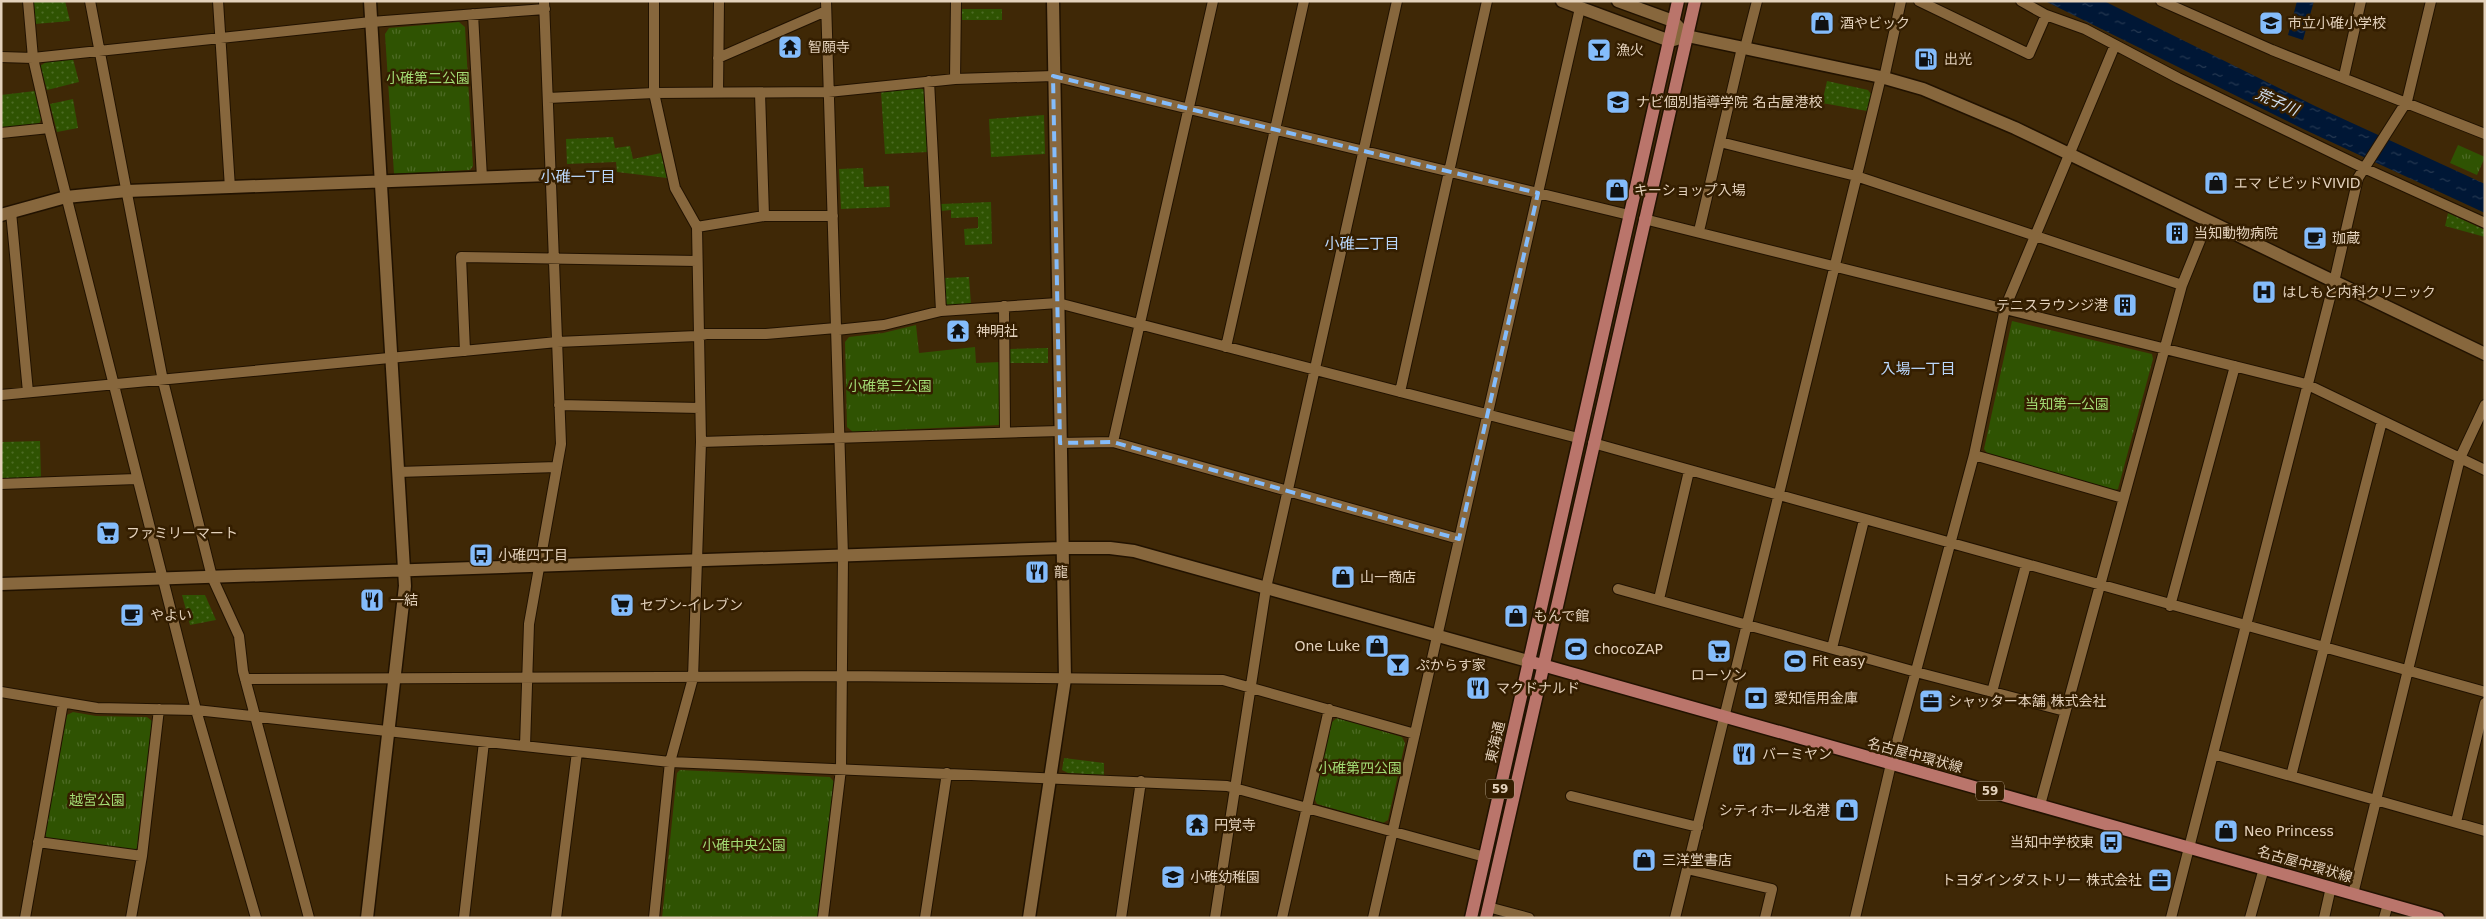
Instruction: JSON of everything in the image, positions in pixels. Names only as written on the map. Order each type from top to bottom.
[{"type":"main road","name":"東海通","points":[[1471,918],[1678,1]]},
{"type":"main road","points":[[1543,665],[1695,1]]},
{"type":"main road","name":"名古屋中環状線","points":[[1528,661],[2438,918]]},
{"type":"main road","name":"59","points":[[1487,913],[1543,665]]},
{"type":"street","points":[[28,1],[33,58],[136,479],[196,710],[256,918]]},
{"type":"street","points":[[90,1],[163,381],[212,577],[239,636],[245,679],[309,918]]},
{"type":"street","points":[[218,1],[230,188]]},
{"type":"street","points":[[367,918],[405,586],[370,1]]},
{"type":"street","points":[[654,1],[654,93],[675,188],[697,228],[697,336],[701,442],[693,678],[670,762],[654,918]]},
{"type":"street","points":[[718,92],[719,1]]},
{"type":"street","points":[[955,79],[956,1]]},
{"type":"street","points":[[1029,918],[1065,679],[1061,548],[1053,1]]},
{"type":"street","points":[[1113,442],[1213,1]]},
{"type":"street","points":[[1226,347],[1304,1]]},
{"type":"street","points":[[1215,918],[1266,588],[1397,1]]},
{"type":"street","points":[[1400,392],[1487,1]]},
{"type":"street","points":[[1562,1],[1670,41],[1687,36],[1882,78],[1923,89],[1959,103],[2070,155],[2485,354]]},
{"type":"street","points":[[1618,1],[1673,21],[1687,36]]},
{"type":"street","points":[[1699,231],[1757,1]]},
{"type":"street","points":[[1675,918],[1749,624],[1856,176],[1901,1]]},
{"type":"street","points":[[1919,1],[2029,54],[2046,15]]},
{"type":"street","points":[[2021,1],[2046,15],[2084,29],[2187,82],[2366,165],[2485,223]]},
{"type":"street","points":[[2161,1],[2272,50],[2344,76],[2485,134]]},
{"type":"street","points":[[2344,76],[2361,1]]},
{"type":"street","points":[[2171,918],[2306,384],[2334,282],[2358,178],[2407,102],[2431,1]]},
{"type":"street","points":[[1,57],[33,58],[101,52],[544,5],[561,444],[529,624],[525,746]]},
{"type":"street","points":[[718,58],[826,6],[843,556],[841,769],[823,918]]},
{"type":"street","points":[[1373,918],[1580,8]]},
{"type":"street","points":[[473,14],[482,178]]},
{"type":"street","points":[[1855,918],[1891,764],[1974,455],[2005,308],[2115,45]]},
{"type":"street","points":[[548,98],[654,93],[828,92],[955,79],[1054,76],[1629,215]]},
{"type":"street","points":[[929,81],[941,311]]},
{"type":"street","points":[[760,93],[764,216]]},
{"type":"street","points":[[1,134],[49,128]]},
{"type":"street","points":[[1720,142],[1856,176],[2182,285]]},
{"type":"street","points":[[28,392],[6,214],[66,197],[128,191],[380,183],[550,175]]},
{"type":"street","points":[[697,228],[764,216],[833,216]]},
{"type":"street","points":[[1644,219],[1699,231],[2306,384],[2485,470]]},
{"type":"street","points":[[2040,805],[2182,285],[2208,221]]},
{"type":"street","points":[[465,351],[461,257],[697,261]]},
{"type":"street","points":[[1,395],[557,342],[697,336],[706,334],[766,334],[884,325],[941,311],[1058,303],[1578,438]]},
{"type":"street","points":[[1004,306],[1006,432]]},
{"type":"street","points":[[2170,606],[2235,366]]},
{"type":"street","points":[[560,405],[700,408]]},
{"type":"street","points":[[2354,894],[2460,458],[2485,405]]},
{"type":"street","points":[[2291,776],[2382,421]]},
{"type":"street","points":[[701,442],[1006,432],[1113,442],[1459,539]]},
{"type":"street","points":[[1593,443],[2170,606],[2485,692]]},
{"type":"street","points":[[1974,455],[2123,498]]},
{"type":"street","points":[[398,472],[557,467]]},
{"type":"street","points":[[1658,599],[1690,471]]},
{"type":"street","points":[[1,484],[136,479]]},
{"type":"street","points":[[1832,648],[1864,520]]},
{"type":"street","points":[[1,584],[1061,548],[1110,548],[1134,551],[1528,661]]},
{"type":"street","points":[[1992,692],[2026,565]]},
{"type":"street","points":[[1618,588],[1916,672],[2065,710]]},
{"type":"street","points":[[245,679],[395,680],[526,677],[693,678],[842,676],[1223,680],[1415,734]]},
{"type":"street","points":[[1,692],[96,708],[196,710],[670,762],[947,773],[1235,788],[1485,857]]},
{"type":"street","points":[[25,918],[62,703]]},
{"type":"street","points":[[2456,822],[2485,703]]},
{"type":"street","points":[[131,918],[142,856],[159,709]]},
{"type":"street","points":[[1282,918],[1329,709]]},
{"type":"street","points":[[464,918],[484,742]]},
{"type":"street","points":[[556,918],[577,752]]},
{"type":"street","points":[[2213,754],[2485,830]]},
{"type":"street","points":[[925,918],[947,773]]},
{"type":"street","points":[[1121,918],[1141,782]]},
{"type":"street","points":[[1571,796],[1698,827]]},
{"type":"street","points":[[38,842],[142,856]]},
{"type":"street","points":[[1688,868],[1772,889],[1765,918]]},
{"type":"street","points":[[2250,918],[2264,868]]},
{"type":"street","points":[[2324,918],[2331,888]]},
{"type":"street","points":[[2384,918],[2388,904]]},
{"type":"street","points":[[1487,913],[1529,918]]},
{"type":"highlighted area","points":[[1053,76],[1538,193],[1459,539],[1113,442],[1060,443]]},
{"type":"green space","points":[[33,1],[65,1],[70,21],[35,24]]},
{"type":"green space","points":[[962,9],[1002,9],[1002,20],[962,20]]},
{"type":"green space","name":"小碓第二公園","points":[[459,22],[465,27],[473,166],[470,170],[394,174],[385,34],[389,28]]},
{"type":"green space","points":[[73,59],[79,82],[47,90],[40,66],[48,61]]},
{"type":"green space","points":[[1827,81],[1868,90],[1871,94],[1867,111],[1822,103]]},
{"type":"green space","points":[[920,88],[925,90],[928,152],[885,154],[881,92]]},
{"type":"green space","points":[[35,91],[42,117],[39,124],[1,128],[1,95]]},
{"type":"green space","points":[[73,99],[78,128],[57,132],[50,104]]},
{"type":"green space","points":[[1044,115],[1045,154],[991,157],[989,119]]},
{"type":"green space","points":[[613,137],[615,148],[630,146],[633,159],[661,153],[667,178],[617,172],[616,162],[567,164],[566,139]]},
{"type":"green space","points":[[2458,145],[2485,157],[2477,175],[2450,163]]},
{"type":"green space","points":[[863,168],[864,187],[889,186],[890,207],[841,209],[839,169]]},
{"type":"green space","points":[[991,202],[992,244],[965,245],[964,229],[978,228],[978,217],[951,218],[951,210],[941,211],[941,204]]},
{"type":"green space","points":[[2448,213],[2485,230],[2485,237],[2445,226]]},
{"type":"green space","points":[[969,277],[971,304],[949,306],[945,303],[944,278]]},
{"type":"green space","name":"当知第一公園","points":[[2012,321],[2152,354],[2153,359],[2118,489],[2115,490],[1987,453],[1984,449]]},
{"type":"green space","name":"小碓第三公園","points":[[916,325],[919,353],[975,347],[976,363],[1000,362],[1000,425],[853,432],[847,427],[845,342],[849,337],[883,333]]},
{"type":"green space","points":[[1048,348],[1048,363],[1010,363],[1010,349]]},
{"type":"green space","points":[[40,441],[41,478],[1,480],[1,442]]},
{"type":"green space","points":[[182,595],[205,595],[216,620],[190,625]]},
{"type":"green space","name":"越宮公園","points":[[73,712],[96,716],[147,717],[152,721],[137,848],[132,851],[49,840],[45,835],[67,715]]},
{"type":"green space","name":"小碓第四公園","points":[[1337,718],[1402,737],[1405,743],[1388,820],[1383,823],[1317,804],[1314,798],[1332,722]]},
{"type":"green space","points":[[1064,758],[1104,763],[1104,775],[1068,773],[1062,770]]},
{"type":"green space","name":"小碓中央公園","points":[[680,770],[830,777],[835,783],[819,918],[662,918],[677,773]]},
{"type":"water","name":"荒子川","points":[[2045,1],[2104,1],[2315,106],[2485,184],[2485,213],[2303,129]]},
{"type":"water","points":[[2297,1],[2314,1],[2303,40],[2288,35]]},
{"type":"place","name":"酒やビック","points":[[1822,23]]},
{"type":"place","name":"市立小碓小学校","points":[[2271,23]]},
{"type":"place","name":"智願寺","points":[[790,47]]},
{"type":"place","name":"漁火","points":[[1599,50]]},
{"type":"place","name":"出光","points":[[1926,59]]},
{"type":"place","name":"ナビ個別指導学院 名古屋港校","points":[[1618,102]]},
{"type":"place","name":"エマ ビビッドVIVID","points":[[2216,183]]},
{"type":"place","name":"キーショップ入場","points":[[1617,190]]},
{"type":"place","name":"当知動物病院","points":[[2177,233]]},
{"type":"place","name":"珈蔵","points":[[2315,238]]},
{"type":"place","name":"はしもと内科クリニック","points":[[2264,292]]},
{"type":"place","name":"テニスラウンジ港","points":[[2125,305]]},
{"type":"place","name":"神明社","points":[[958,331]]},
{"type":"place","name":"ファミリーマート","points":[[108,533]]},
{"type":"place","name":"小碓四丁目","points":[[481,555]]},
{"type":"place","name":"龍","points":[[1037,572]]},
{"type":"place","name":"山一商店","points":[[1343,577]]},
{"type":"place","name":"一結","points":[[372,600]]},
{"type":"place","name":"セブン-イレブン","points":[[622,605]]},
{"type":"place","name":"やよい","points":[[132,615]]},
{"type":"place","name":"もんで館","points":[[1516,616]]},
{"type":"place","name":"One Luke","points":[[1377,646]]},
{"type":"place","name":"chocoZAP","points":[[1576,649]]},
{"type":"place","name":"ローソン","points":[[1719,651]]},
{"type":"place","name":"Fit easy","points":[[1795,661]]},
{"type":"place","name":"ぷからす家","points":[[1398,665]]},
{"type":"place","name":"マクドナルド","points":[[1478,688]]},
{"type":"place","name":"愛知信用金庫","points":[[1756,698]]},
{"type":"place","name":"シャッター本舗 株式会社","points":[[1931,701]]},
{"type":"place","name":"バーミヤン","points":[[1744,754]]},
{"type":"place","name":"シティホール名港","points":[[1847,810]]},
{"type":"place","name":"円覚寺","points":[[1197,825]]},
{"type":"place","name":"Neo Princess","points":[[2226,831]]},
{"type":"place","name":"当知中学校東","points":[[2111,842]]},
{"type":"place","name":"三洋堂書店","points":[[1644,860]]},
{"type":"place","name":"小碓幼稚園","points":[[1173,877]]},
{"type":"place","name":"トヨダインダストリー 株式会社","points":[[2160,880]]},
{"type":"district","name":"小碓一丁目","points":[[578,177]]},
{"type":"district","name":"小碓二丁目","points":[[1362,244]]},
{"type":"district","name":"入場一丁目","points":[[1918,369]]}]
